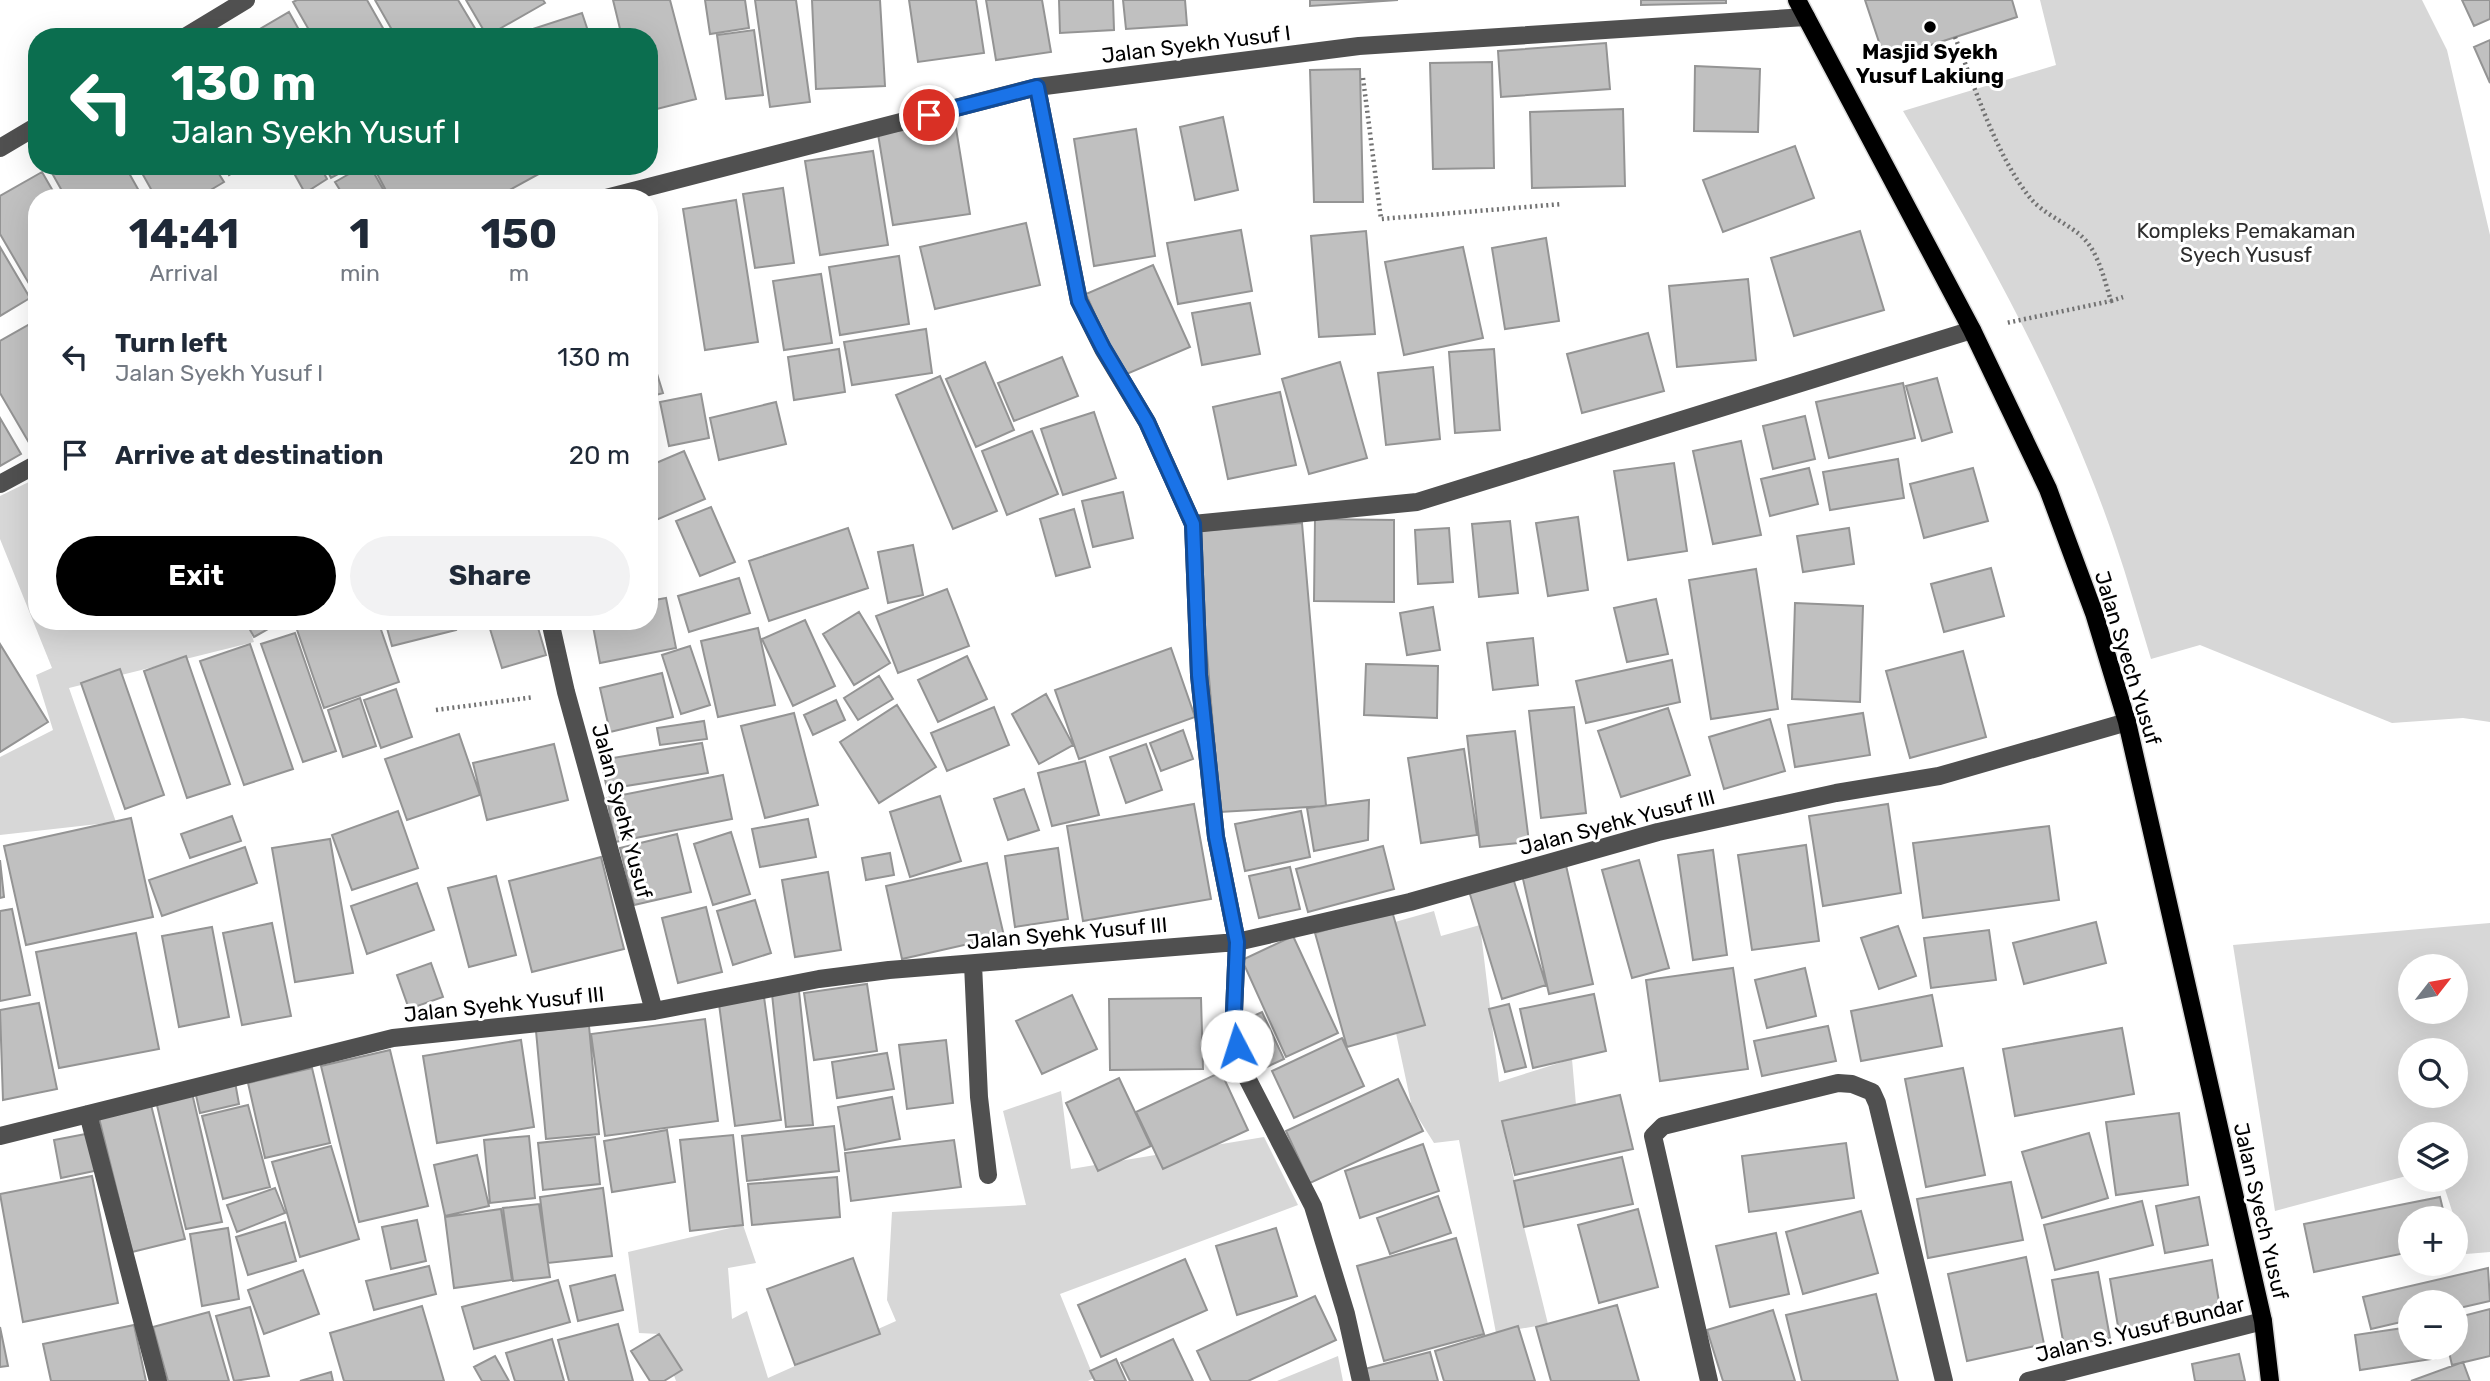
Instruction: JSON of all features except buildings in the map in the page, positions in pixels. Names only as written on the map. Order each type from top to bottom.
[{"type":"main road","name":"Jalan Syech Yusuf","points":[[1797,0],[1972,330],[2048,489],[2094,613],[2127,722],[2263,1321],[2270,1381]]},
{"type":"street","points":[[200,28],[246,0]]},
{"type":"street","name":"Jalan Syekh Yusuf I","points":[[641,189],[1037,87],[1359,46],[1806,17]]},
{"type":"street","points":[[1037,87],[1079,301],[1103,348],[1147,422],[1193,524],[1199,675],[1216,837],[1237,942],[1234,1012],[1241,1064],[1313,1206],[1343,1302],[1361,1381]]},
{"type":"street","points":[[0,148],[28,131]]},
{"type":"street","points":[[1193,524],[1417,502],[1972,330]]},
{"type":"street","points":[[0,484],[28,469]]},
{"type":"street","name":"Jalan Syehk Yusuf","points":[[552,630],[566,692],[654,1011]]},
{"type":"street","name":"Jalan Syehk Yusuf III","points":[[0,1136],[393,1038],[654,1011],[819,979],[1237,942],[1410,902],[1658,832],[1836,793],[1939,776],[2127,722]]},
{"type":"street","points":[[974,964],[979,1097],[988,1175]]},
{"type":"street","points":[[1709,1381],[1653,1136],[1662,1126],[1838,1083],[1852,1084],[1872,1092],[1877,1104],[1944,1381]]},
{"type":"street","points":[[88,1114],[158,1381]]},
{"type":"street","name":"Jalan S. Yusuf Bundar","points":[[2028,1381],[2263,1321]]},
{"type":"path","points":[[1955,37],[1987,119],[2008,162],[2031,200],[2082,236],[2098,262],[2111,301]]},
{"type":"path","points":[[1359,46],[1381,219],[1562,204]]},
{"type":"path","points":[[1972,330],[2123,297]]},
{"type":"path","points":[[436,710],[566,692]]},
{"type":"green space","name":"Kompleks Pemakaman Syech Yususf","points":[[2040,0],[2422,0],[2447,50],[2490,235],[2490,722],[2463,718],[2392,723],[2200,645],[2151,659],[2115,542],[2072,430],[1992,268],[1903,111],[2056,65]]},
{"type":"green space","points":[[28,482],[28,608],[0,539],[0,496]]},
{"type":"green space","points":[[37,630],[250,630],[254,642],[69,688],[116,822],[0,835],[0,757],[53,730],[36,675],[52,668]]},
{"type":"green space","points":[[1434,911],[1441,936],[1480,925],[1499,1082],[1572,1059],[1576,1105],[1502,1122],[1548,1324],[1496,1333],[1459,1140],[1434,1143],[1412,1108],[1396,1033],[1425,1025],[1395,922]]},
{"type":"green space","points":[[2490,923],[2490,1252],[2468,1254],[2468,1206],[2450,1206],[2446,1192],[2468,1192],[2468,1122],[2398,1122],[2398,1178],[2275,1211],[2233,945]]},
{"type":"green space","points":[[1061,1091],[1071,1169],[1264,1137],[1298,1205],[1060,1294],[1094,1378],[1088,1381],[676,1381],[659,1334],[639,1333],[628,1252],[743,1225],[756,1263],[728,1268],[732,1319],[747,1311],[768,1378],[896,1321],[887,1300],[892,1212],[1026,1205],[1003,1111]]},
{"type":"green space","points":[[1338,1356],[1343,1381],[1277,1381]]},
{"type":"place","name":"Masjid Syekh Yusuf Lakiung","points":[[1930,27]]},
{"type":"route","points":[[929,115],[1037,87],[1079,301],[1103,348],[1147,422],[1193,524],[1199,675],[1216,837],[1237,942],[1234,1012],[1237,1046]]}]
